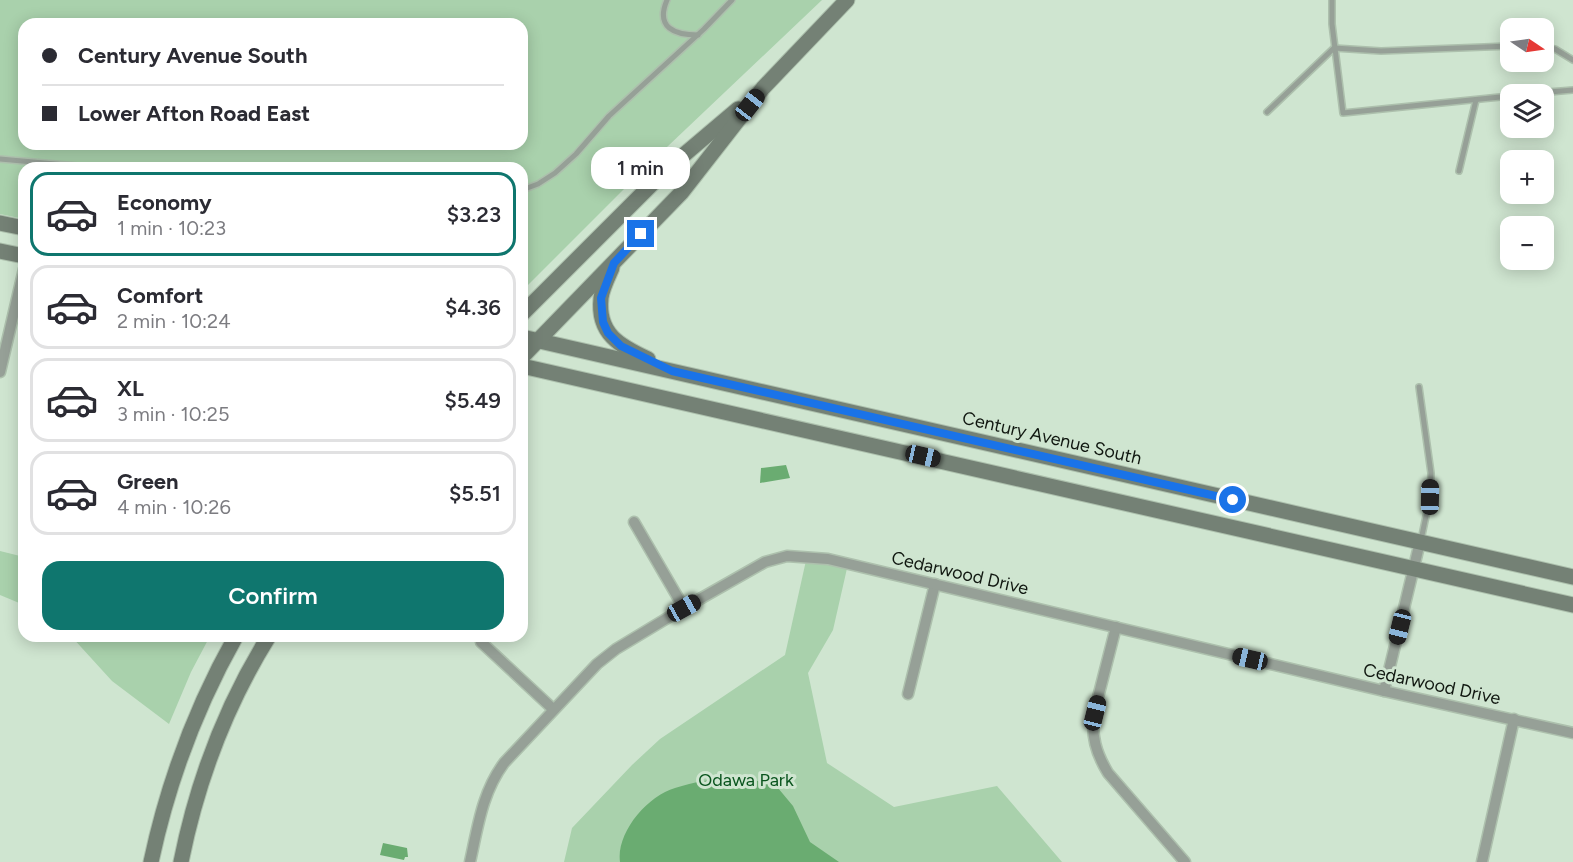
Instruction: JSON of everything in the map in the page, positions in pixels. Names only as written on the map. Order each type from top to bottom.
[{"type":"main road","points":[[528,351],[682,192],[764,88],[847,0]]},
{"type":"main road","points":[[528,308],[666,170],[764,88]]},
{"type":"main road","points":[[0,222],[18,226]]},
{"type":"main road","points":[[0,251],[18,255]]},
{"type":"main road","points":[[614,263],[601,298],[603,322],[608,333],[621,346],[672,371]]},
{"type":"main road","name":"Century Avenue South","points":[[528,339],[1573,577]]},
{"type":"main road","points":[[528,367],[1573,605]]},
{"type":"main road","points":[[151,862],[164,808],[183,749],[203,699],[233,642]]},
{"type":"main road","points":[[181,862],[190,822],[213,748],[240,687],[266,642]]},
{"type":"street","points":[[0,372],[18,294]]},
{"type":"street","points":[[634,522],[684,608]]},
{"type":"street","points":[[1384,691],[1420,542]]},
{"type":"street","name":"Cedarwood Drive","points":[[470,862],[485,796],[492,780],[504,763],[597,664],[684,608],[765,562],[787,556],[828,559],[1384,691],[1573,733]]},
{"type":"street","points":[[908,694],[935,584]]},
{"type":"street","points":[[1116,627],[1092,727],[1094,742],[1100,760],[1108,773],[1185,862]]},
{"type":"street","points":[[481,642],[553,709]]},
{"type":"street","points":[[1482,862],[1514,719]]},
{"type":"lane","points":[[667,0],[664,8],[666,26],[674,33],[698,35]]},
{"type":"lane","points":[[528,188],[555,173],[576,154],[609,116],[698,35],[732,0]]},
{"type":"lane","points":[[1332,0],[1331,13],[1343,113],[1500,97]]},
{"type":"lane","points":[[1267,112],[1335,48],[1381,51],[1500,46]]},
{"type":"lane","points":[[1554,49],[1573,60]]},
{"type":"lane","points":[[1554,92],[1573,90]]},
{"type":"lane","points":[[1459,171],[1476,100]]},
{"type":"lane","points":[[0,159],[33,162]]},
{"type":"lane","points":[[1419,387],[1431,473],[1430,497],[1420,542]]},
{"type":"green space","points":[[0,0],[822,0],[648,165],[528,285],[528,162],[18,162],[18,218],[0,214]]},
{"type":"green space","points":[[0,551],[18,556],[18,602],[0,595]]},
{"type":"green space","name":"Odawa Park","points":[[807,556],[848,564],[833,630],[808,673],[827,763],[894,807],[997,786],[1062,862],[564,862],[572,828],[632,765],[660,739],[785,655]]},
{"type":"green space","points":[[76,642],[207,642],[191,672],[169,724],[112,681]]},
{"type":"shaded area","points":[[786,465],[790,478],[760,483],[761,468]]},
{"type":"shaded area","points":[[734,776],[767,783],[778,788],[793,806],[810,842],[839,862],[620,862],[620,851],[628,828],[644,807],[654,799],[664,792],[682,786]]},
{"type":"shaded area","points":[[383,843],[407,848],[408,857],[404,860],[380,855]]},
{"type":"route","points":[[641,234],[614,263],[601,298],[603,322],[608,333],[621,346],[672,371],[1233,500]]}]
